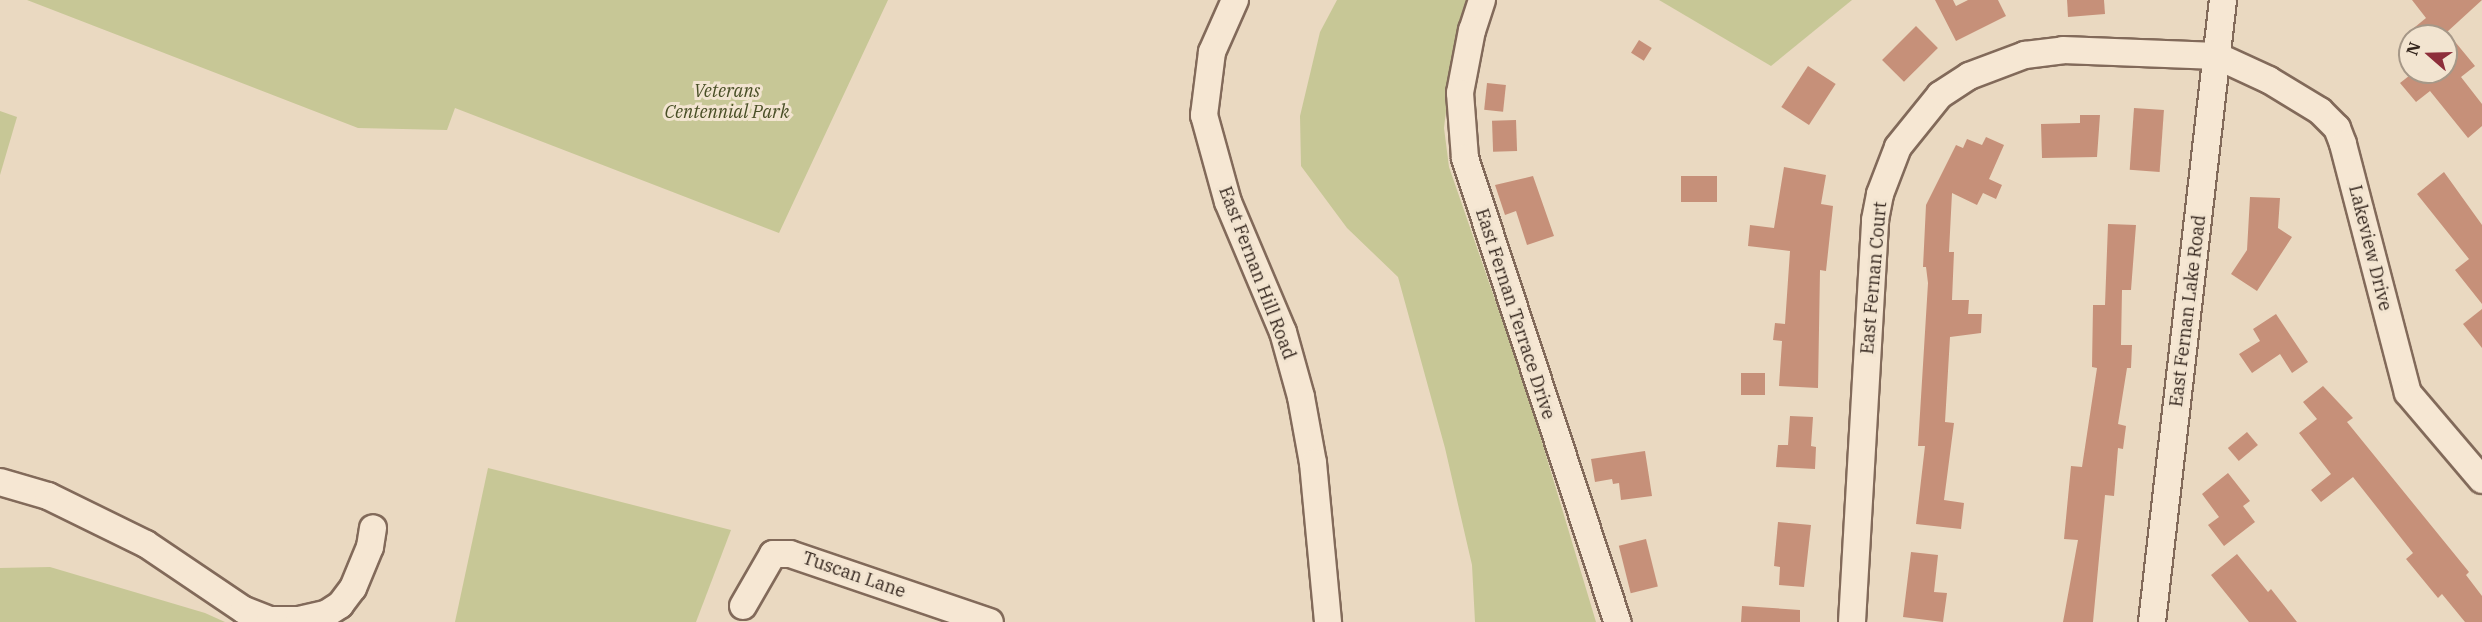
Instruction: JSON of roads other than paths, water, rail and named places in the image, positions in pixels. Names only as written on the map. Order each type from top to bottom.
[{"type":"street","name":"East Fernan Hill Road","points":[[1235,0],[1212,52],[1204,115],[1228,202],[1283,332],[1301,396],[1313,463],[1328,622]]},
{"type":"street","name":"East Fernan Terrace Drive","points":[[1482,0],[1472,30],[1460,93],[1459,120],[1465,158],[1618,622]]},
{"type":"street","name":"East Fernan Lake Road","points":[[2152,622],[2223,0]]},
{"type":"street","name":"East Fernan Court","points":[[1852,622],[1875,220],[1898,147],[1940,95],[2001,62],[2063,50],[2217,56]]},
{"type":"street","name":"Lakeview Drive","points":[[2217,56],[2270,80],[2320,111],[2337,129],[2408,393],[2482,480]]},
{"type":"street","points":[[0,482],[48,496],[146,544],[218,595],[244,610],[270,620],[299,620],[326,614],[340,605],[353,588],[370,547],[372,528]]},
{"type":"street","name":"Tuscan Lane","points":[[743,606],[773,554],[790,554],[990,622]]},
{"type":"park label","name":"Veterans Centennial Park","points":[[727,102]]}]
